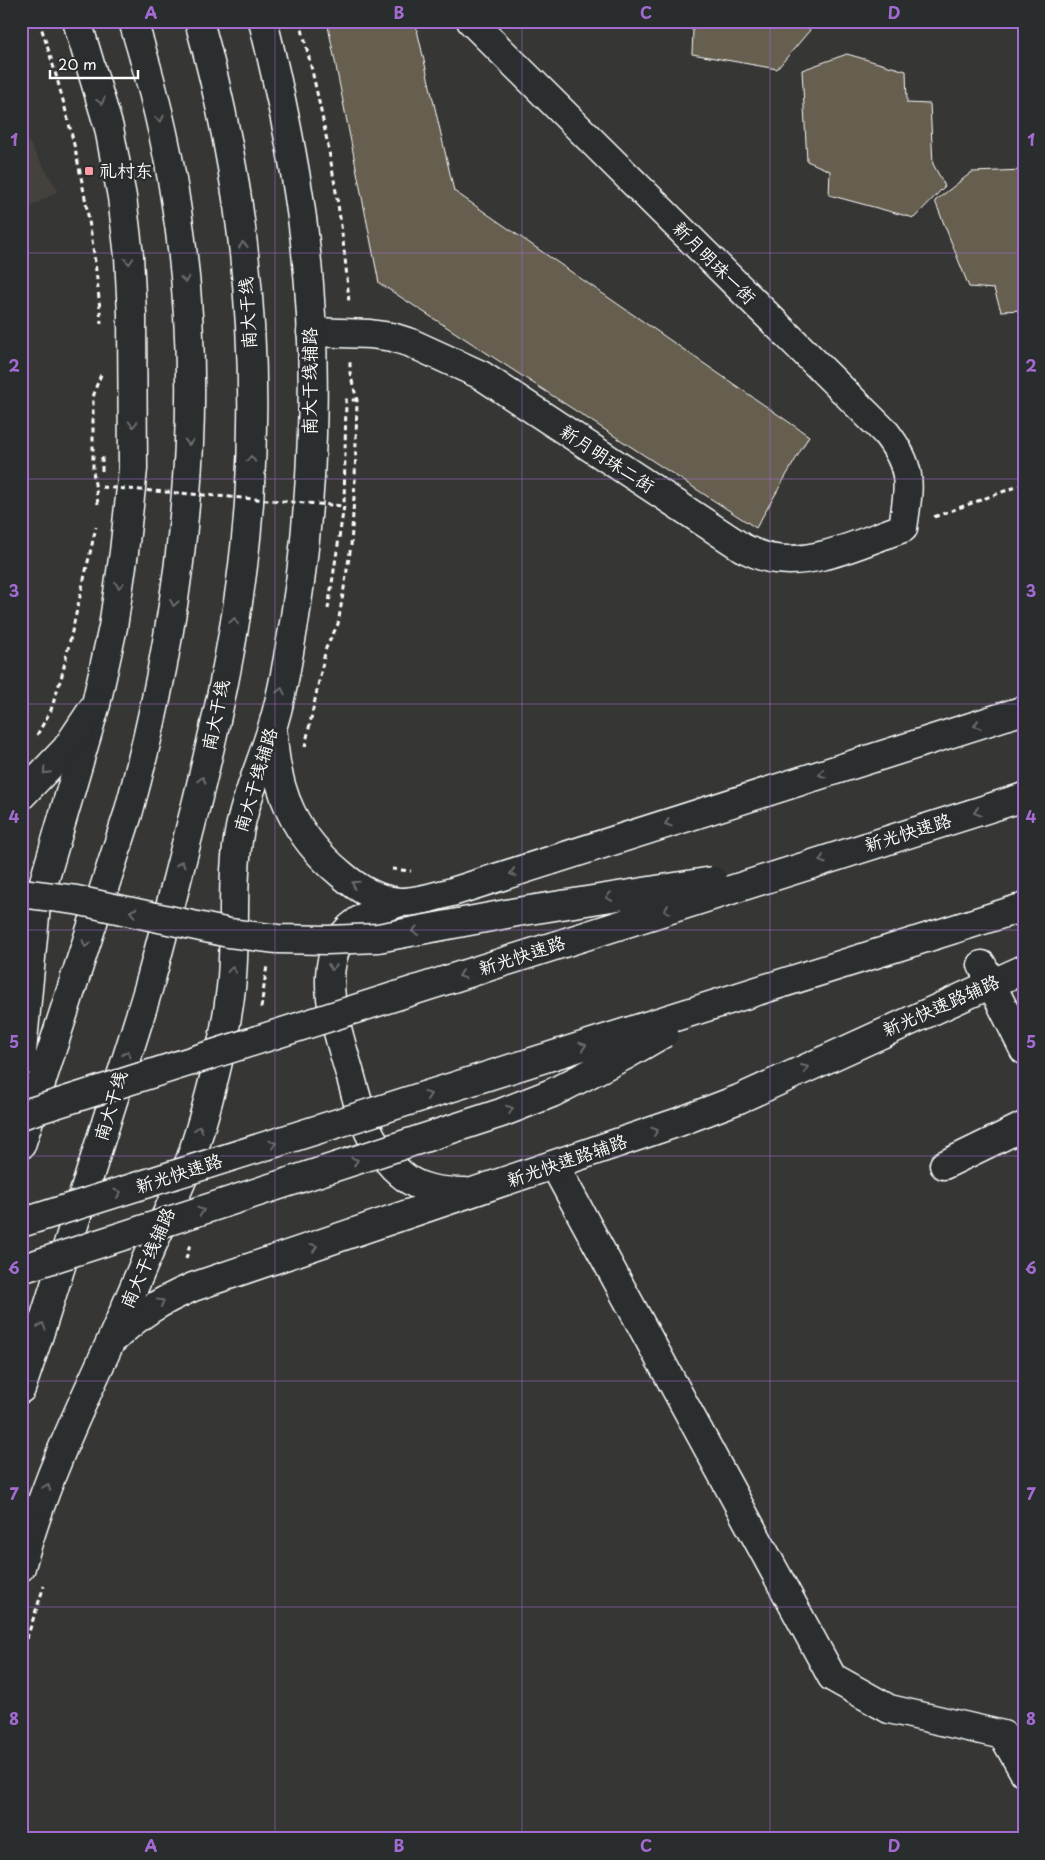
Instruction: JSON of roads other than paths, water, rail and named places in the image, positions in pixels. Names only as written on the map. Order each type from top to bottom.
[{"type":"main road","points":[[21,1062],[35,916],[96,704],[113,627],[133,469],[132,314],[128,246],[116,163],[100,94],[77,21]]},
{"type":"main road","points":[[21,1145],[128,814],[140,769],[179,576],[189,449],[190,357],[188,310],[176,200],[166,146],[156,102],[133,21]]},
{"type":"main road","name":"南大干线","points":[[21,1389],[149,986],[205,768],[224,681],[240,583],[249,505],[252,431],[251,355],[247,280],[238,204],[227,137],[214,75],[199,21]]},
{"type":"main road","name":"南大干线辅路","points":[[21,1567],[26,1535],[61,1449],[174,1201],[192,1154],[212,1086],[225,1035],[231,988],[235,862],[240,826],[249,791],[273,727],[297,605],[305,539],[310,461],[312,371],[309,295],[302,219],[278,83],[263,21]]},
{"type":"main road","name":"新月明珠一街","points":[[471,21],[886,433],[899,452],[907,472],[909,486],[903,528]]},
{"type":"main road","name":"新月明珠二街","points":[[311,332],[370,334],[392,338],[411,343],[481,375],[743,548],[761,556],[775,560],[794,561],[812,559],[903,528]]},
{"type":"main road","points":[[21,796],[66,749],[96,704]]},
{"type":"main road","points":[[476,1192],[444,1192],[421,1186],[403,1176],[387,1161],[372,1138],[362,1116],[334,1021],[331,996],[331,964],[340,940],[356,922],[376,910],[400,902],[452,892],[1024,710]]},
{"type":"main road","points":[[273,727],[275,758],[280,783],[290,810],[302,833],[318,853],[353,884],[372,895],[400,902]]},
{"type":"main road","name":"新光快速路","points":[[21,1115],[1024,797]]},
{"type":"main road","points":[[21,893],[76,900],[229,933],[277,939],[327,940],[378,938],[565,904],[796,869]]},
{"type":"main road","name":"新光快速路","points":[[21,1224],[1024,907]]},
{"type":"main road","points":[[21,940],[35,916]]},
{"type":"main road","points":[[982,965],[1024,1050]]},
{"type":"main road","name":"新光快速路辅路","points":[[110,1343],[145,1311],[167,1298],[193,1287],[555,1166],[679,1122],[739,1099],[1024,969]]},
{"type":"main road","points":[[21,1269],[501,1113],[568,1085],[624,1056],[709,1007]]},
{"type":"main road","points":[[944,1165],[1024,1126]]},
{"type":"main road","points":[[555,1166],[832,1677],[889,1710],[1004,1735],[1024,1772]]},
{"type":"place","name":"礼村东","points":[[89,171]]}]
